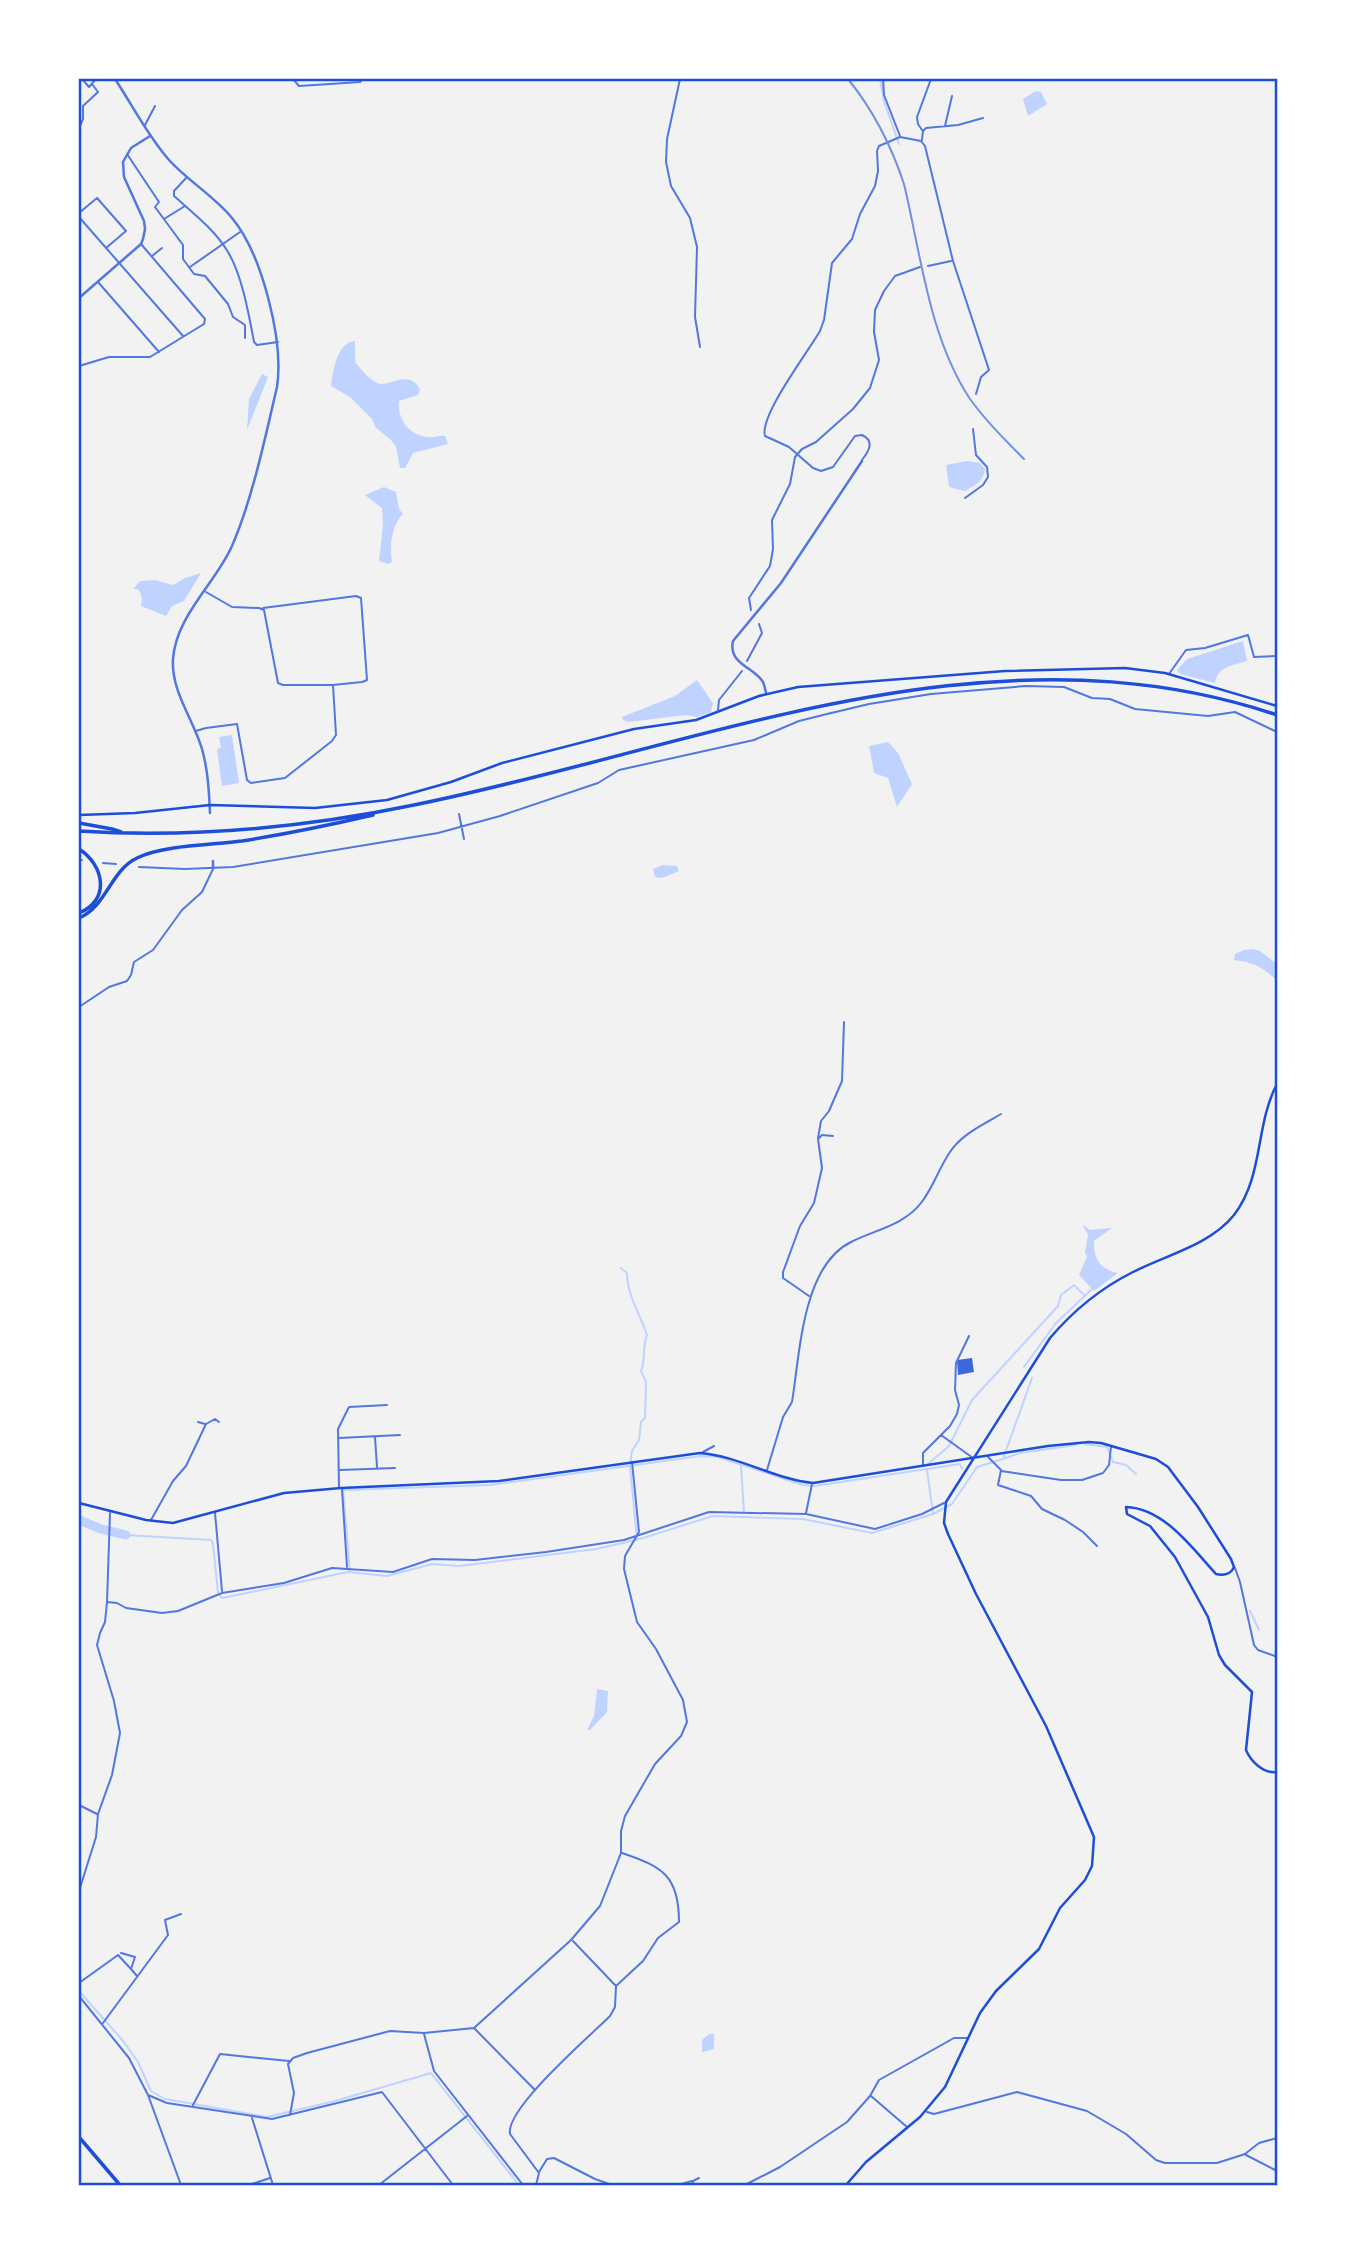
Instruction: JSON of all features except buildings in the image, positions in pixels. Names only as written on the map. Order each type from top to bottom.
[{"type":"main road","points":[[79,815],[135,813],[210,805],[297,808],[347,806],[387,800],[572,744],[634,729],[696,720],[766,694],[798,687],[1005,671],[1125,668],[1167,673],[1277,706]]},
{"type":"main road","points":[[79,918],[92,912],[100,903],[117,874],[127,864],[149,853],[277,835],[412,806],[749,722],[889,693],[975,682],[1050,679],[1124,683],[1234,703],[1277,715]]},
{"type":"main road","points":[[79,831],[205,832],[267,827],[412,806]]},
{"type":"main road","points":[[79,823],[123,833]]},
{"type":"main road","points":[[79,849],[97,865],[101,887],[95,901],[79,913]]},
{"type":"main road","points":[[846,2185],[866,2162],[926,2111],[945,2087],[980,2013],[996,1991],[1039,1949],[1060,1908],[1085,1880],[1092,1866],[1095,1849],[1094,1838],[1046,1726],[976,1594],[948,1534],[944,1523],[946,1502],[1050,1338],[1064,1322],[1119,1279],[1207,1237],[1230,1220],[1251,1183],[1268,1106],[1277,1084]]},
{"type":"main road","points":[[79,1503],[150,1521],[173,1523],[284,1493],[499,1481],[700,1453],[718,1455],[789,1479],[813,1483],[1089,1442],[1156,1459],[1168,1467],[1198,1507],[1234,1567],[1228,1574],[1216,1574],[1198,1552],[1165,1522],[1137,1508],[1126,1507],[1127,1514],[1150,1526],[1175,1557],[1208,1617],[1219,1656],[1252,1692],[1246,1750],[1249,1758],[1267,1772],[1277,1772]]},
{"type":"main road","points":[[79,2137],[120,2185]]},
{"type":"street","points":[[82,79],[89,87],[96,79]]},
{"type":"street","points":[[115,79],[150,136],[169,160],[232,217],[242,231],[253,253],[278,342],[277,387],[246,506],[231,549],[182,627],[175,646],[174,680],[205,761],[210,813]]},
{"type":"street","points":[[293,79],[300,86],[360,82],[362,79]]},
{"type":"street","points":[[680,79],[667,139],[666,162],[674,193],[692,225],[697,247],[695,317],[699,348]]},
{"type":"street","points":[[883,79],[884,95],[900,136]]},
{"type":"street","points":[[921,141],[923,131],[917,117],[931,79]]},
{"type":"street","points":[[83,106],[98,92],[92,84]]},
{"type":"street","points":[[945,128],[952,96]]},
{"type":"street","points":[[79,101],[83,106],[83,119],[79,128]]},
{"type":"street","points":[[145,126],[155,106]]},
{"type":"street","points":[[923,131],[983,118]]},
{"type":"street","points":[[79,298],[141,244],[145,226],[123,172],[122,162],[127,153],[150,136]]},
{"type":"street","points":[[766,694],[761,679],[734,654],[733,641],[777,589],[868,452],[870,444],[862,435],[855,436],[835,465],[826,471],[813,468],[797,453],[765,436],[765,422],[820,331],[832,263],[852,239],[860,214],[875,186],[879,146],[900,136],[921,141],[925,146],[953,261],[989,370],[981,377],[976,394]]},
{"type":"street","points":[[127,153],[159,202],[155,207],[183,245],[183,259],[194,274],[205,276],[226,300],[233,317],[245,326],[245,338]]},
{"type":"street","points":[[187,177],[174,191],[174,196],[210,229],[234,264],[254,342],[257,345],[278,342]]},
{"type":"street","points":[[106,248],[126,231],[97,198],[79,215],[106,248],[184,337]]},
{"type":"street","points":[[163,220],[185,206]]},
{"type":"street","points":[[189,267],[242,231]]},
{"type":"street","points":[[79,366],[109,356],[144,359],[204,324],[205,319],[141,244]]},
{"type":"street","points":[[152,257],[162,248]]},
{"type":"street","points":[[928,266],[953,261]]},
{"type":"street","points":[[751,610],[749,598],[770,566],[773,549],[772,520],[790,484],[797,453],[817,442],[853,409],[870,388],[879,359],[874,325],[879,301],[895,275],[920,267]]},
{"type":"street","points":[[97,281],[159,352]]},
{"type":"street","points":[[965,498],[984,485],[988,477],[987,467],[976,455],[973,429]]},
{"type":"street","points":[[205,592],[232,607],[262,609],[356,596],[361,598],[367,680],[333,685],[278,683],[262,609]]},
{"type":"street","points":[[747,661],[762,633],[759,624]]},
{"type":"street","points":[[1163,678],[1186,650],[1205,648],[1248,635],[1254,657],[1277,656]]},
{"type":"street","points":[[718,712],[719,700],[742,671]]},
{"type":"street","points":[[195,732],[206,727],[237,724],[249,782],[285,778],[335,738],[333,685]]},
{"type":"street","points":[[139,867],[233,867],[387,843],[462,827],[598,783],[619,770],[754,740],[799,721],[869,704],[932,694],[1064,687],[1092,698],[1110,699],[1136,709],[1208,716],[1235,712],[1277,732]]},
{"type":"street","points":[[1147,710],[1150,705]]},
{"type":"street","points":[[451,782],[453,787]]},
{"type":"street","points":[[459,814],[464,839]]},
{"type":"street","points":[[79,1007],[109,986],[127,981],[134,962],[153,950],[182,910],[202,892],[213,868],[213,861]]},
{"type":"street","points":[[103,863],[116,864]]},
{"type":"street","points":[[809,1296],[783,1278],[783,1272],[800,1226],[814,1203],[822,1168],[818,1139],[821,1121],[829,1111],[842,1081],[845,1022]]},
{"type":"street","points":[[767,1471],[783,1417],[792,1402],[809,1296],[834,1255],[849,1243],[905,1218],[921,1203],[951,1150],[964,1136],[1001,1114]]},
{"type":"street","points":[[818,1139],[822,1135],[833,1136]]},
{"type":"street","points":[[923,1467],[923,1453],[939,1434],[950,1426],[958,1410],[956,1363],[969,1336]]},
{"type":"street","points":[[347,1568],[338,1429],[349,1407],[387,1405]]},
{"type":"street","points":[[213,1414],[219,1422]]},
{"type":"street","points":[[150,1521],[173,1481],[186,1466],[206,1424],[215,1419]]},
{"type":"street","points":[[198,1422],[206,1424]]},
{"type":"street","points":[[939,1434],[973,1459]]},
{"type":"street","points":[[338,1438],[400,1435]]},
{"type":"street","points":[[375,1436],[377,1468]]},
{"type":"street","points":[[700,1453],[714,1446]]},
{"type":"street","points":[[988,1457],[1000,1470],[1061,1480],[1082,1479],[1103,1472],[1109,1465],[1111,1447]]},
{"type":"street","points":[[193,2104],[219,2054],[289,2061],[307,2053],[390,2031],[424,2033],[474,2028],[571,1940],[600,1906],[621,1853],[621,1831],[625,1816],[655,1764],[681,1737],[687,1722],[683,1700],[656,1649],[637,1622],[625,1569],[625,1556],[639,1532],[632,1462]]},
{"type":"street","points":[[339,1470],[395,1468]]},
{"type":"street","points":[[1000,1470],[998,1485],[1031,1496],[1042,1509],[1083,1532],[1097,1546]]},
{"type":"street","points":[[806,1514],[813,1483]]},
{"type":"street","points":[[107,1602],[126,1608],[162,1613],[177,1611],[222,1593],[284,1583],[332,1568],[393,1572],[432,1559],[491,1559],[635,1537],[709,1512],[806,1514],[875,1529],[922,1514],[946,1502]]},
{"type":"street","points":[[79,1891],[96,1837],[98,1814],[112,1775],[120,1733],[114,1701],[97,1645],[105,1622],[107,1602],[110,1512]]},
{"type":"street","points":[[215,1512],[222,1593]]},
{"type":"street","points":[[1234,1567],[1240,1582],[1254,1646],[1275,1656]]},
{"type":"street","points":[[79,1805],[98,1814]]},
{"type":"street","points":[[539,2173],[509,2131],[520,2108],[610,2016],[615,2007],[616,1986],[643,1961],[658,1938],[679,1922],[679,1897],[667,1877],[650,1863],[621,1853]]},
{"type":"street","points":[[103,2022],[168,1935],[165,1920],[181,1914]]},
{"type":"street","points":[[571,1940],[616,1986]]},
{"type":"street","points":[[121,1953],[135,1957],[131,1969]]},
{"type":"street","points":[[79,1983],[118,1955],[138,1976]]},
{"type":"street","points":[[79,1996],[103,2022],[129,2058],[148,2095],[181,2185]]},
{"type":"street","points":[[474,2028],[535,2090]]},
{"type":"street","points":[[424,2033],[434,2071],[467,2117],[523,2185]]},
{"type":"street","points":[[745,2185],[759,2179],[847,2122],[870,2096],[879,2080],[954,2038],[968,2039]]},
{"type":"street","points":[[289,2061],[294,2093],[290,2114]]},
{"type":"street","points":[[148,2095],[167,2103],[193,2104],[272,2119],[382,2092],[453,2185]]},
{"type":"street","points":[[926,2111],[934,2114],[1017,2092],[1091,2113],[1135,2140],[1160,2162],[1208,2164],[1245,2154],[1259,2143],[1277,2138]]},
{"type":"street","points":[[870,2096],[908,2127]]},
{"type":"street","points":[[251,2117],[273,2185]]},
{"type":"street","points":[[379,2185],[467,2117]]},
{"type":"street","points":[[1245,2154],[1277,2171]]},
{"type":"street","points":[[536,2185],[547,2159],[554,2158],[612,2185]]},
{"type":"street","points":[[249,2185],[270,2178]]},
{"type":"street","points":[[678,2185],[693,2183],[699,2178]]},
{"type":"street","points":[[759,2179],[762,2185]]},
{"type":"water","points":[[1036,91],[1041,92],[1047,104],[1028,116],[1023,99]]},
{"type":"water","points":[[355,341],[355,362],[374,381],[382,384],[410,380],[420,389],[418,395],[399,401],[402,420],[410,430],[421,436],[445,436],[448,444],[413,453],[405,468],[400,468],[396,446],[376,428],[372,419],[350,397],[331,386],[340,352],[344,346]]},
{"type":"water","points":[[262,374],[268,377],[247,430],[249,399]]},
{"type":"water","points":[[967,461],[980,463],[985,469],[981,480],[965,491],[949,487],[946,465]]},
{"type":"water","points":[[384,487],[396,492],[399,509],[403,514],[394,530],[391,542],[392,562],[388,564],[379,561],[382,508],[365,495]]},
{"type":"water","points":[[201,573],[184,601],[172,606],[166,616],[141,606],[140,592],[133,589],[140,581],[155,580],[173,585]]},
{"type":"water","points":[[1243,641],[1247,661],[1222,670],[1215,683],[1180,674],[1177,670],[1187,659]]},
{"type":"water","points":[[697,680],[713,703],[711,712],[697,717],[686,715],[628,722],[623,720],[622,717],[675,696]]},
{"type":"water","points":[[232,735],[239,783],[222,786],[217,749],[221,748],[219,737]]},
{"type":"water","points":[[888,742],[898,753],[912,784],[897,807],[888,778],[874,773],[869,746]]},
{"type":"water","points":[[663,865],[677,866],[679,871],[662,878],[655,877],[653,869]]},
{"type":"water","points":[[1253,949],[1277,964],[1277,981],[1257,966],[1234,960],[1235,954]]},
{"type":"water","points":[[1082,1224],[1090,1230],[1112,1228],[1094,1241],[1094,1247],[1096,1258],[1102,1266],[1118,1273],[1094,1291],[1079,1275],[1087,1257],[1085,1252],[1088,1235]]},
{"type":"water","points":[[597,1689],[608,1691],[607,1712],[587,1730],[594,1716]]},
{"type":"water","points":[[709,2034],[714,2034],[714,2049],[702,2052],[702,2040]]},
{"type":"waterway","points":[[880,79],[884,101],[899,144]]},
{"type":"waterway","points":[[621,1268],[627,1273],[631,1297],[647,1335],[641,1371],[646,1382],[645,1418],[641,1422],[639,1440],[632,1451],[630,1466],[637,1540]]},
{"type":"waterway","points":[[928,1464],[949,1446],[972,1400],[1058,1306],[1061,1295],[1074,1285],[1085,1296]]},
{"type":"waterway","points":[[1024,1367],[1056,1323],[1092,1289]]},
{"type":"waterway","points":[[126,1535],[211,1540],[218,1593],[222,1598],[348,1572],[387,1576],[432,1564],[459,1566],[596,1549],[640,1539],[713,1516],[803,1519],[872,1533],[933,1514],[952,1504],[977,1467],[1003,1459],[1032,1378]]},
{"type":"waterway","points":[[1085,1444],[1107,1447],[1113,1462],[1126,1465],[1136,1474]]},
{"type":"waterway","points":[[1003,1459],[1020,1453],[1076,1445]]},
{"type":"waterway","points":[[350,1572],[343,1490],[490,1485],[701,1456],[718,1457],[803,1485],[814,1486],[960,1464],[962,1469]]},
{"type":"waterway","points":[[741,1466],[744,1512]]},
{"type":"waterway","points":[[927,1470],[933,1513]]},
{"type":"waterway","points":[[79,1520],[126,1535]]},
{"type":"waterway","points":[[1250,1611],[1259,1630]]},
{"type":"waterway","points":[[1275,1651],[1277,1660]]},
{"type":"waterway","points":[[79,1991],[124,2042],[138,2062],[151,2091],[165,2099],[267,2117],[335,2101],[431,2073],[519,2185]]},
{"type":"railway","points":[[848,79],[874,116],[899,170],[928,295],[956,375],[976,407],[1024,459]]}]
